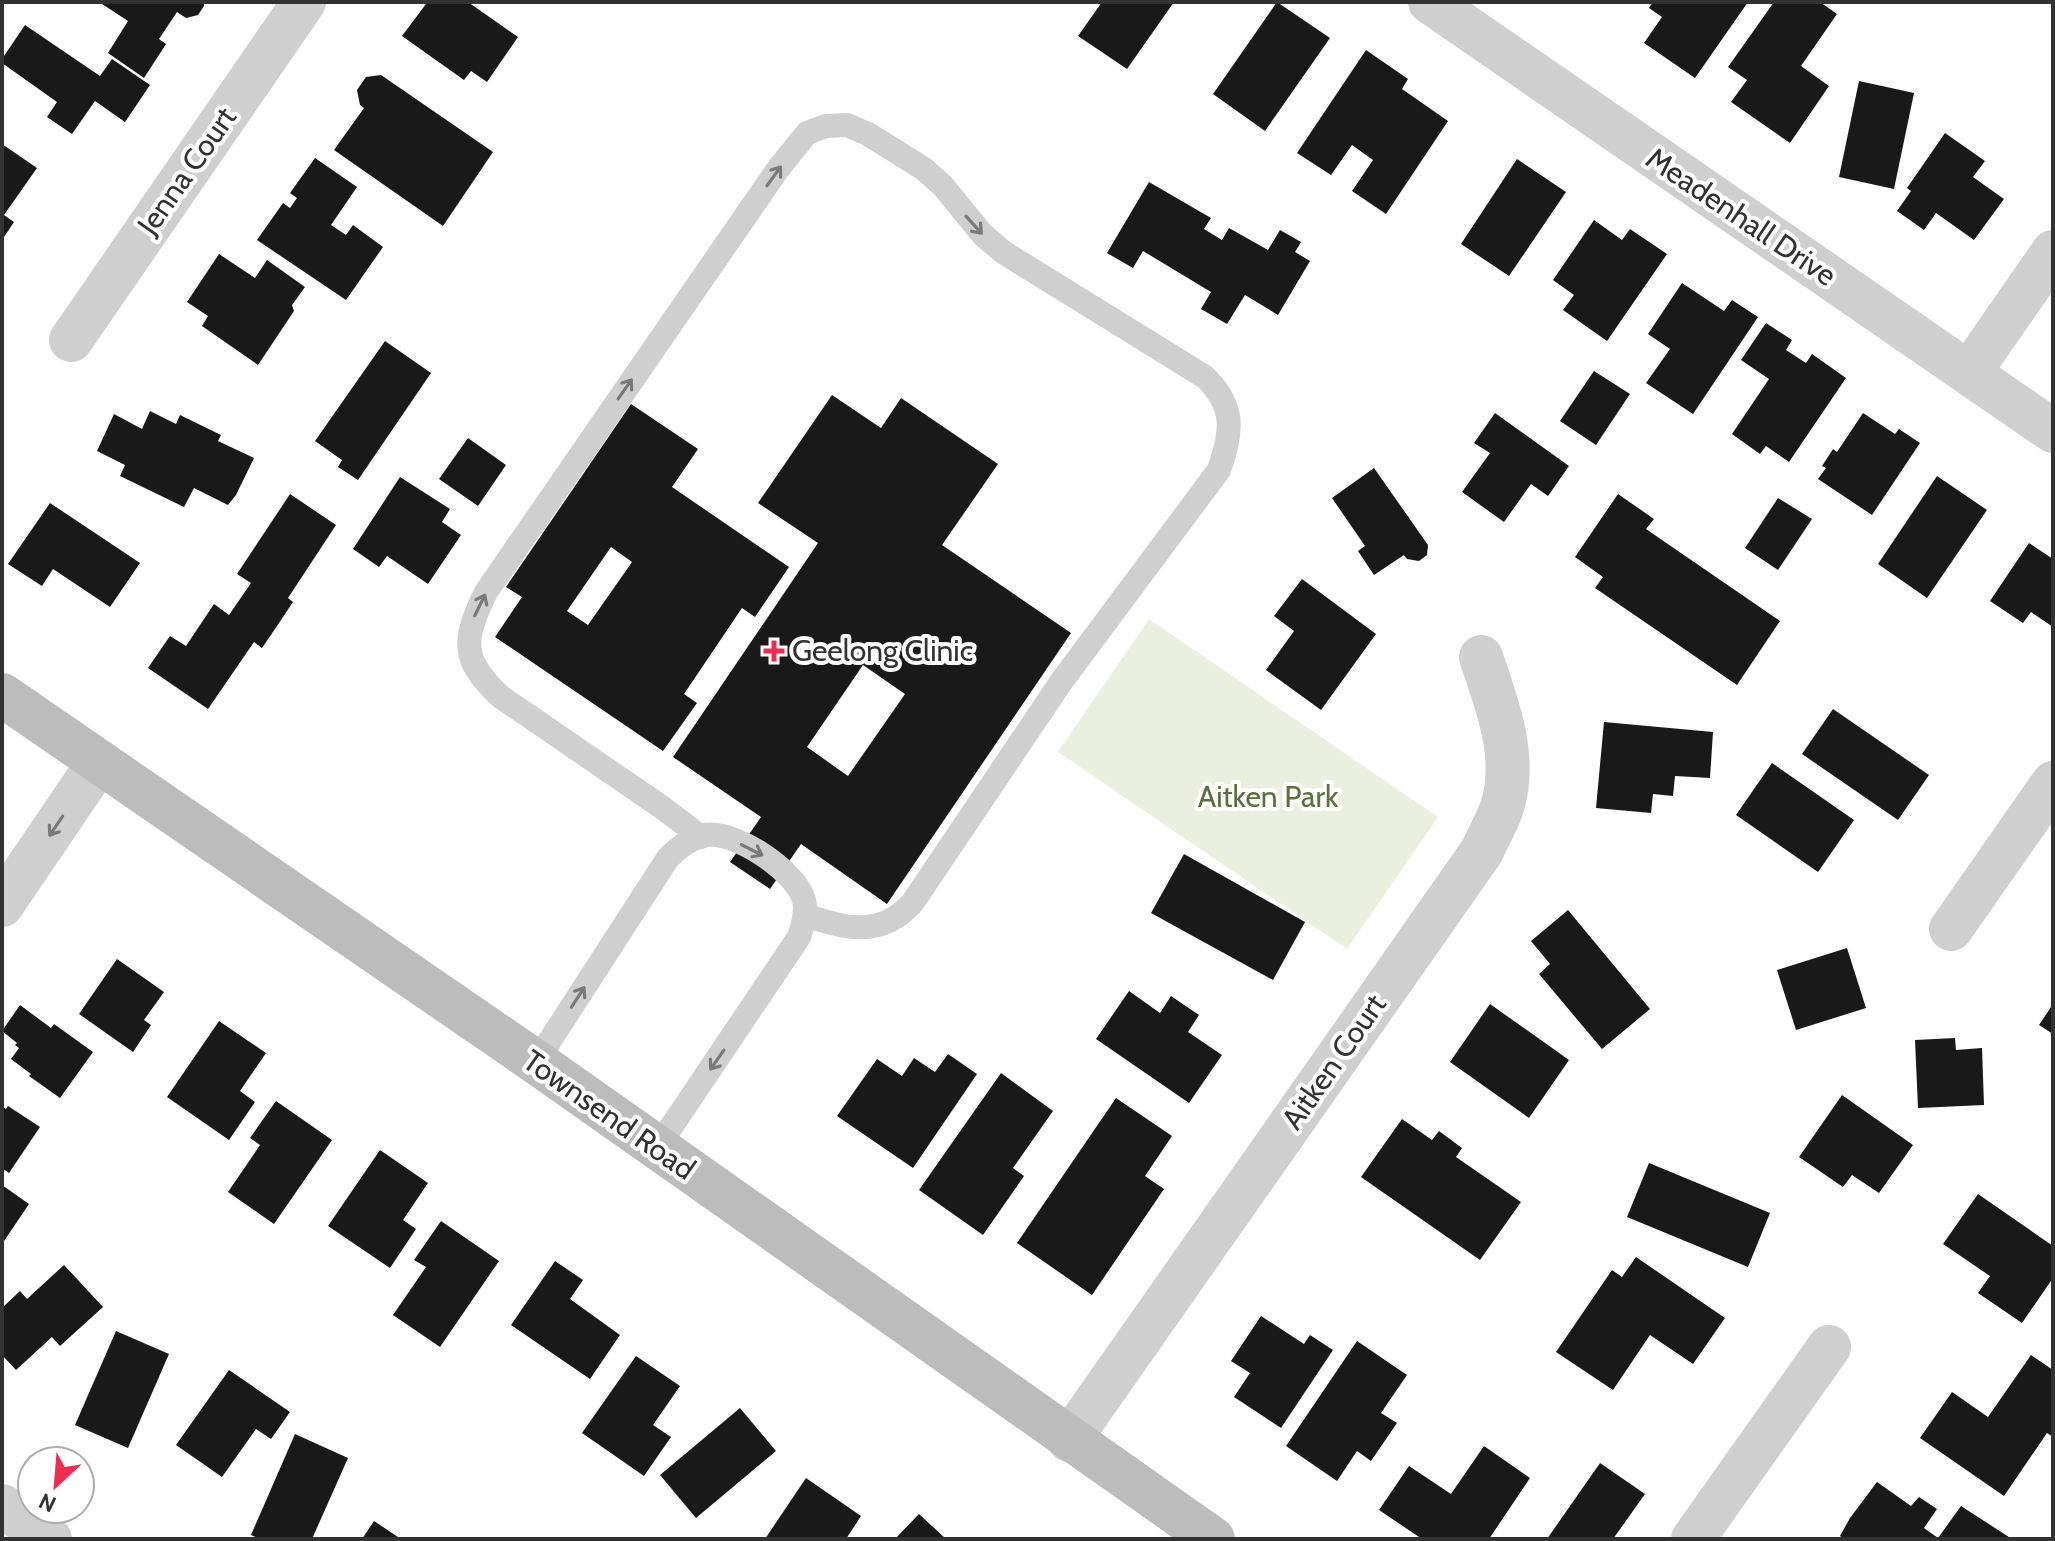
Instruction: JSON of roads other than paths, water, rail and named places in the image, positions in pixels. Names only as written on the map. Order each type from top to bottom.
[{"type":"main road","name":"Townsend Road","points":[[2,695],[536,1062],[1213,1539]]},
{"type":"street","name":"Jenna Court","points":[[71,340],[304,2]]},
{"type":"street","name":"Meadenhall Drive","points":[[1430,2],[2053,431]]},
{"type":"street","points":[[1969,373],[2053,252]]},
{"type":"street","name":"Aitken Court","points":[[1069,1440],[1482,851],[1502,808],[1507,771],[1504,723],[1481,657]]},
{"type":"street","points":[[2,905],[99,762]]},
{"type":"street","points":[[1951,929],[2053,783]]},
{"type":"street","points":[[1693,1539],[1829,1347]]},
{"type":"street","points":[[2,1506],[50,1539]]},
{"type":"lane","points":[[701,837],[501,697],[481,678],[472,659],[468,637],[486,592],[778,169],[807,133],[826,126],[847,125],[868,134],[924,169],[943,186],[983,235],[1003,252],[1205,377],[1221,393],[1229,419],[1228,445],[1219,470],[1061,682],[901,916],[882,926],[859,927],[828,923],[805,915]]},
{"type":"lane","points":[[536,1062],[668,858],[682,845],[706,835],[725,838],[766,857],[793,878],[804,901],[805,915],[799,937],[657,1148]]},
{"type":"place","name":"Geelong Clinic","points":[[774,651]]},
{"type":"park label","name":"Aitken Park","points":[[1268,797]]}]
